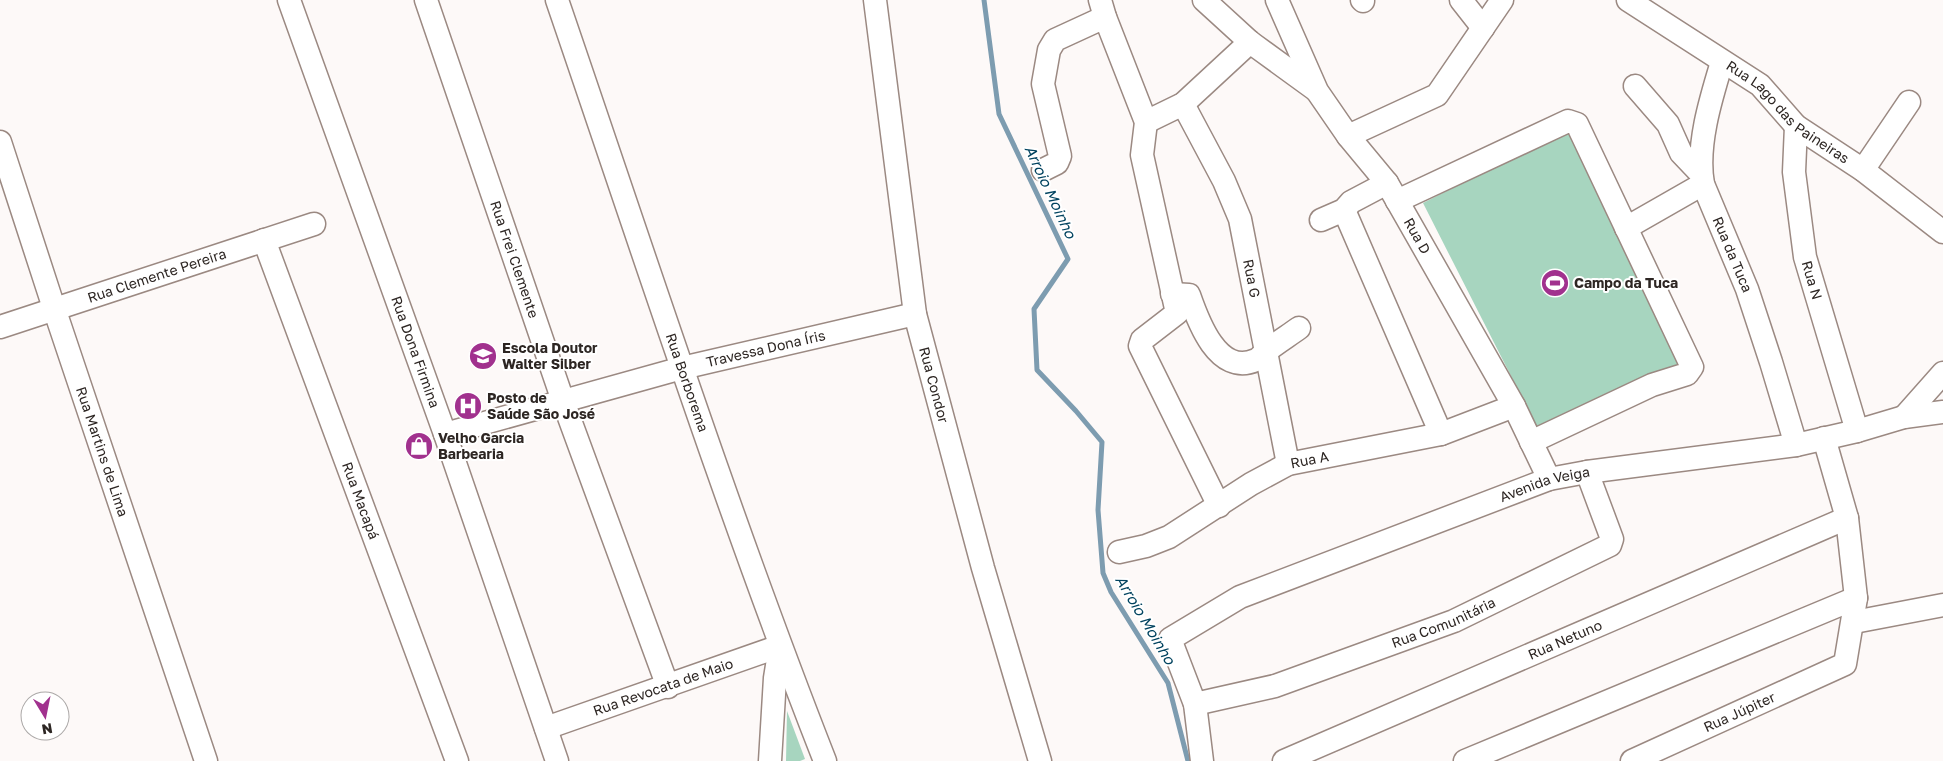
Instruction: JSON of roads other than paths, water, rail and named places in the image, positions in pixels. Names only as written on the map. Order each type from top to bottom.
[{"type":"street","name":"Rua Dona Firmina","points":[[288,0],[445,434],[557,761]]},
{"type":"street","name":"Rua Frei Clemente","points":[[426,0],[564,402],[668,686]]},
{"type":"street","name":"Rua Borborema","points":[[557,0],[682,368],[780,646],[825,761]]},
{"type":"street","name":"Rua Condor","points":[[875,0],[915,314],[983,568],[1040,761]]},
{"type":"street","points":[[1204,0],[1250,42],[1317,91]]},
{"type":"street","name":"Rua D","points":[[1277,0],[1317,91],[1348,136],[1392,192],[1514,406],[1549,479]]},
{"type":"street","points":[[1461,0],[1483,28]]},
{"type":"street","points":[[1348,136],[1437,95],[1502,0]]},
{"type":"street","name":"Rua Lago das Paineiras","points":[[1628,0],[1760,85],[1796,126],[1863,170],[1943,232]]},
{"type":"street","points":[[1043,170],[1057,163],[1060,156],[1043,84],[1049,50],[1055,40],[1102,9],[1146,122],[1142,155],[1176,313],[1142,340],[1140,346],[1219,506]]},
{"type":"street","points":[[1146,122],[1183,104],[1250,42]]},
{"type":"street","name":"Rua da Tuca","points":[[1722,62],[1705,119],[1702,179],[1747,289],[1796,445]]},
{"type":"street","points":[[1626,228],[1702,179],[1681,153],[1668,124],[1635,86]]},
{"type":"street","points":[[1863,170],[1909,102]]},
{"type":"street","name":"Rua G","points":[[1183,104],[1224,182],[1240,219],[1264,352],[1288,464]]},
{"type":"street","points":[[1321,220],[1344,210],[1351,202],[1392,192],[1568,121],[1577,124],[1692,367],[1687,374],[1652,385],[1531,442]]},
{"type":"street","name":"Rua N","points":[[1796,126],[1794,172],[1805,258],[1857,431]]},
{"type":"street","name":"Rua Martins de Lima","points":[[0,142],[206,761]]},
{"type":"street","points":[[1344,210],[1441,434]]},
{"type":"street","name":"Rua Clemente Pereira","points":[[0,327],[314,224]]},
{"type":"street","name":"Rua Macapá","points":[[264,240],[457,761]]},
{"type":"street","points":[[1172,294],[1189,295],[1211,345],[1228,360],[1241,363],[1256,360],[1264,352],[1299,328]]},
{"type":"street","name":"Travessa Dona Íris","points":[[445,434],[682,368],[915,314]]},
{"type":"street","points":[[1904,418],[1943,372]]},
{"type":"street","name":"Rua A","points":[[1120,552],[1146,546],[1169,537],[1251,484],[1288,464],[1441,434],[1514,406]]},
{"type":"street","name":"Avenida Veiga","points":[[1195,704],[1170,639],[1240,597],[1549,479],[1587,472],[1796,445],[1904,418],[1943,412]]},
{"type":"street","points":[[1824,438],[1847,518],[1856,598],[1854,622],[1943,605]]},
{"type":"street","name":"Rua Comunitária","points":[[1195,704],[1275,686],[1454,621],[1610,545],[1612,539],[1587,472]]},
{"type":"street","name":"Rua Netuno","points":[[1284,761],[1847,518]]},
{"type":"street","points":[[1465,761],[1856,598]]},
{"type":"street","name":"Rua Júpiter","points":[[1632,761],[1845,664],[1854,622]]},
{"type":"street","points":[[770,761],[774,678],[780,646]]},
{"type":"street","name":"Rua Revocata de Maio","points":[[546,728],[780,646]]},
{"type":"street","points":[[1195,704],[1202,761]]},
{"type":"waterway","name":"Arroio Moinho","points":[[984,0],[999,114],[1068,259],[1034,309],[1037,370],[1102,442],[1098,510],[1103,573],[1111,592],[1168,683],[1188,761]]},
{"type":"place","name":"Campo da Tuca","points":[[1555,283]]},
{"type":"place","name":"Escola Doutor Walter Silber","points":[[483,356]]},
{"type":"place","name":"Posto de Saúde São José","points":[[468,406]]},
{"type":"place","name":"Velho Garcia Barbearia","points":[[419,446]]}]
